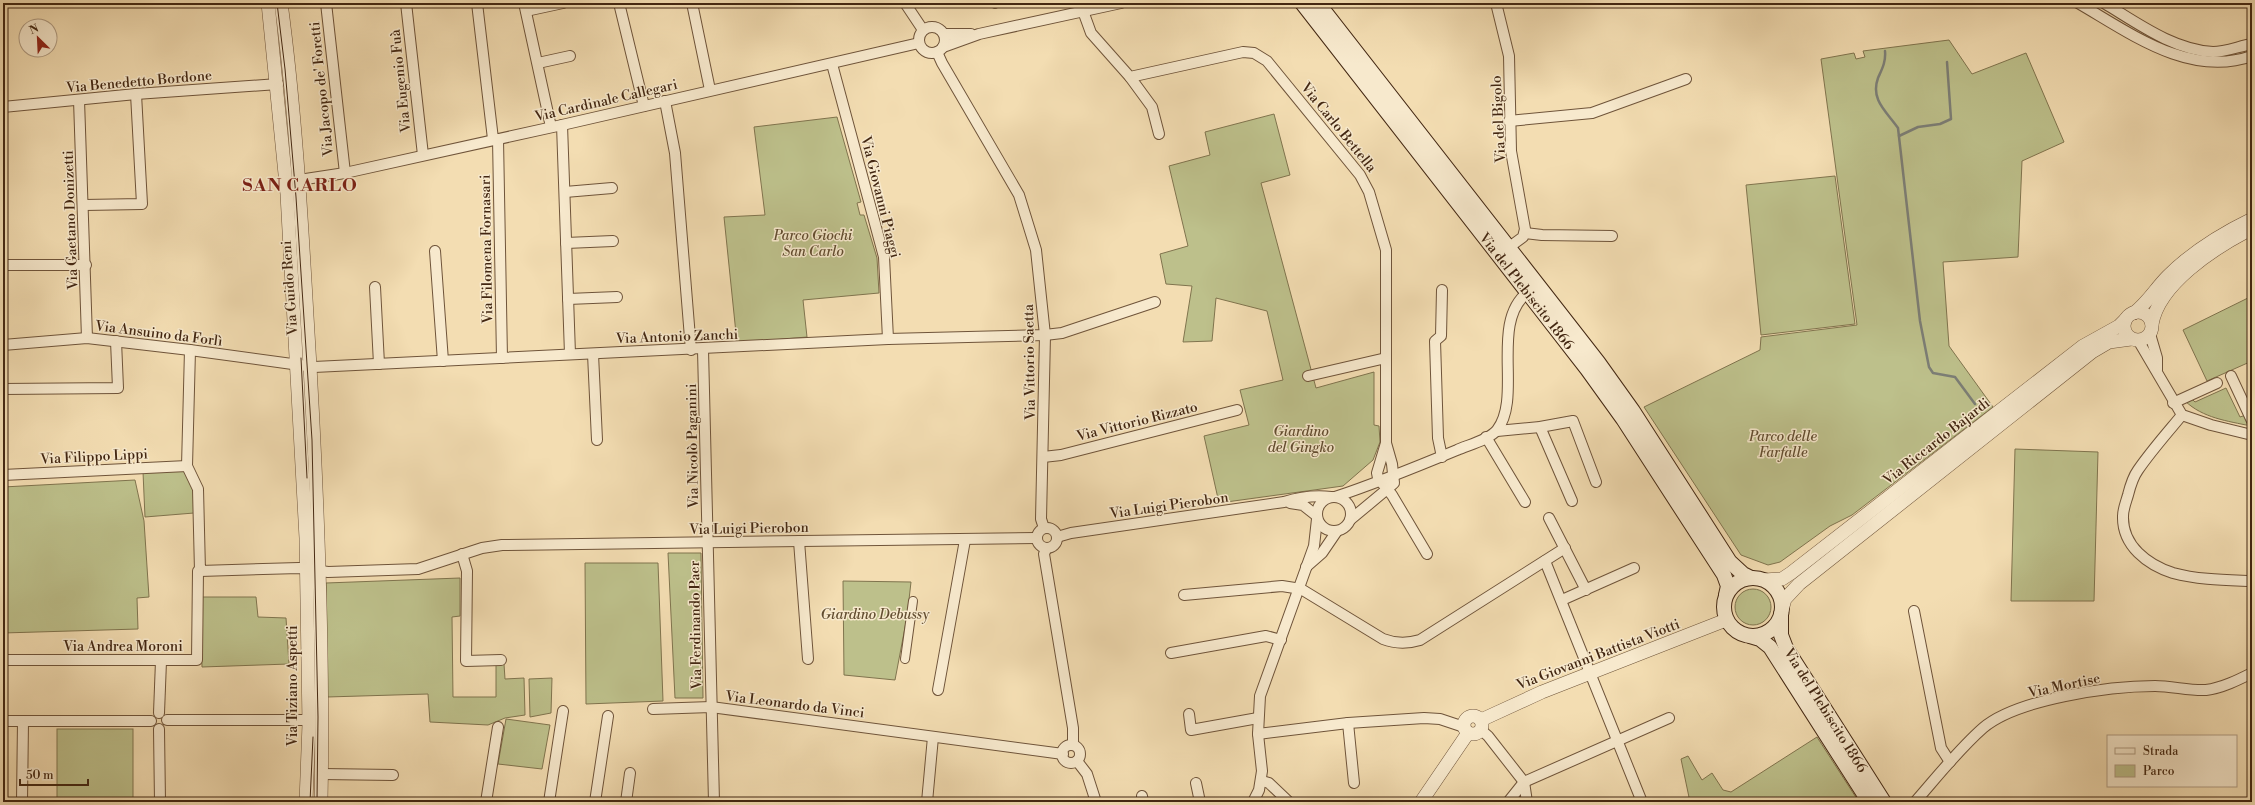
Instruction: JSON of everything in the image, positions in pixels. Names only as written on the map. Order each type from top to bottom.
[{"type":"main road","name":"Via del Plebiscito 1866","points":[[1302,3],[1528,292],[1623,419],[1724,575],[1728,586],[1726,595]]},
{"type":"main road","name":"Via del Plebiscito 1866","points":[[1321,5],[1615,385],[1730,562],[1743,574],[1758,579]]},
{"type":"main road","points":[[1758,579],[1770,584],[1779,596],[1781,612],[1772,628],[1758,636],[1750,636],[1736,631],[1726,620],[1724,607],[1726,595],[1732,586],[1741,580],[1758,579]]},
{"type":"main road","name":"Via del Plebiscito 1866","points":[[1781,612],[1781,635],[1786,648],[1884,802]]},
{"type":"main road","name":"Via del Plebiscito 1866","points":[[1750,636],[1760,639],[1770,647],[1869,802]]},
{"type":"street","name":"Via Guido Reni","points":[[268,3],[278,84],[287,194],[297,365],[313,571]]},
{"type":"street","name":"Via Guido Reni","points":[[281,3],[298,180],[311,367],[313,571]]},
{"type":"street","name":"Via Jacopo de' Foretti","points":[[326,3],[345,173]]},
{"type":"street","name":"Via Eugenio Fuà","points":[[406,3],[422,155]]},
{"type":"street","name":"Via Filomena Fornasari","points":[[477,3],[495,139],[502,358]]},
{"type":"street","points":[[551,127],[525,7],[563,3]]},
{"type":"street","points":[[619,3],[644,106]]},
{"type":"street","points":[[692,3],[710,90]]},
{"type":"street","points":[[905,3],[923,30]]},
{"type":"street","points":[[923,30],[919,43],[926,52],[940,49],[979,34],[1121,3]]},
{"type":"street","name":"Via del Bigolo","points":[[1496,3],[1509,56],[1509,121],[1511,151],[1525,233]]},
{"type":"street","points":[[2078,3],[2138,38],[2170,53],[2185,58],[2213,63],[2234,62],[2252,56]]},
{"type":"street","points":[[2104,3],[2173,42],[2193,48],[2214,52],[2252,44]]},
{"type":"street","points":[[1084,11],[1091,33],[1130,77],[1152,107],[1159,134]]},
{"type":"street","points":[[923,30],[934,27],[944,34],[979,34]]},
{"type":"street","points":[[940,49],[944,34]]},
{"type":"street","points":[[2170,53],[2173,42]]},
{"type":"street","name":"Via Cardinale Callegari","points":[[298,180],[345,173],[562,125],[710,90],[832,64],[919,43]]},
{"type":"street","name":"Via Vittorio Saetta","points":[[940,49],[942,63],[1009,175],[1026,212],[1036,250],[1045,334],[1044,457],[1041,519],[1044,528]]},
{"type":"street","name":"Via Carlo Bettella","points":[[1130,77],[1243,52],[1254,53],[1268,61],[1367,185],[1386,250],[1386,443],[1389,483]]},
{"type":"street","points":[[2213,63],[2214,52]]},
{"type":"street","points":[[538,63],[570,56]]},
{"type":"street","name":"Via Giovanni Piaggi","points":[[832,64],[884,257],[888,339]]},
{"type":"street","points":[[1509,121],[1592,113],[1686,79]]},
{"type":"street","name":"Via Benedetto Bordone","points":[[3,107],[136,94],[278,84]]},
{"type":"street","points":[[84,205],[142,204],[136,94]]},
{"type":"street","name":"Via Gaetano Donizetti","points":[[79,100],[84,205],[87,338]]},
{"type":"street","points":[[665,101],[675,153],[691,350]]},
{"type":"street","points":[[562,125],[570,354]]},
{"type":"street","points":[[565,192],[612,188]]},
{"type":"street","name":"Via Riccardo Bajardi","points":[[1758,579],[1782,579],[1791,574],[2083,346],[2119,326],[2142,306],[2169,275],[2188,259],[2213,240],[2252,219]]},
{"type":"street","points":[[2151,329],[2153,316],[2163,298],[2175,283],[2218,248],[2252,229]]},
{"type":"street","points":[[1508,248],[1525,233],[1542,236],[1612,236]]},
{"type":"street","points":[[566,243],[614,241]]},
{"type":"street","points":[[435,251],[443,361]]},
{"type":"street","points":[[3,265],[86,265]]},
{"type":"street","points":[[376,287],[379,364]]},
{"type":"street","points":[[1442,290],[1441,336],[1435,341],[1438,438],[1442,457]]},
{"type":"street","points":[[1497,431],[1506,411],[1508,341],[1512,319],[1520,301],[1528,292]]},
{"type":"street","points":[[568,299],[617,297]]},
{"type":"street","name":"Via Antonio Zanchi","points":[[311,367],[570,354],[703,350],[888,339],[1062,333],[1155,302]]},
{"type":"street","points":[[2157,370],[2157,358],[2151,329],[2145,315],[2130,316],[2124,330],[2135,339],[2157,370],[2163,386],[2182,415],[2211,425],[2252,435]]},
{"type":"street","name":"Via Riccardo Bajardi","points":[[1781,612],[1785,599],[1799,584],[2092,352],[2109,342],[2145,338],[2151,329]]},
{"type":"street","name":"Via Ansuino da Forlì","points":[[3,345],[87,338],[116,340],[311,367]]},
{"type":"street","points":[[3,390],[118,388],[116,340]]},
{"type":"street","points":[[187,466],[190,350]]},
{"type":"street","name":"Via Nicolò Paganini","points":[[703,350],[708,543]]},
{"type":"street","points":[[593,354],[597,440]]},
{"type":"street","points":[[1308,376],[1386,358]]},
{"type":"street","points":[[2231,376],[2252,421]]},
{"type":"street","points":[[2173,403],[2216,382]]},
{"type":"street","name":"Via Vittorio Rizzato","points":[[1044,457],[1061,455],[1237,410]]},
{"type":"street","points":[[2182,415],[2137,471],[2122,514],[2123,526],[2129,541],[2137,553],[2151,564],[2174,573],[2206,579],[2252,581]]},
{"type":"street","points":[[1253,802],[1262,781],[1262,761],[1258,734],[1260,696],[1292,611],[1297,588],[1314,546],[1318,509],[1321,502],[1333,497],[1389,483],[1415,469],[1497,431],[1540,428],[1573,420],[1596,482]]},
{"type":"street","points":[[1540,428],[1572,502]]},
{"type":"street","points":[[1486,437],[1525,502]]},
{"type":"street","name":"Via Carlo Bettella","points":[[1386,443],[1377,473],[1389,483]]},
{"type":"street","name":"Via Luigi Pierobon","points":[[187,466],[198,489],[200,571],[299,568],[313,571],[418,569],[462,554],[502,545],[1036,538]]},
{"type":"street","name":"Via Filippo Lippi","points":[[3,475],[187,466]]},
{"type":"street","points":[[1305,568],[1322,553],[1337,531],[1346,526],[1350,520],[1389,483]]},
{"type":"street","points":[[1389,483],[1427,554]]},
{"type":"street","name":"Via Luigi Pierobon","points":[[1057,537],[1071,533],[1319,496],[1333,497]]},
{"type":"street","points":[[1333,497],[1344,500],[1349,507],[1350,520]]},
{"type":"street","name":"Via Luigi Pierobon","points":[[1284,502],[1302,505],[1317,518]]},
{"type":"street","points":[[1317,518],[1326,530],[1337,531]]},
{"type":"street","points":[[1548,518],[1586,590]]},
{"type":"street","points":[[1044,528],[1052,530],[1057,537],[1056,544],[1051,548],[1046,549],[1038,544],[1036,538],[1038,532],[1044,528]]},
{"type":"street","points":[[938,690],[965,540]]},
{"type":"street","points":[[799,541],[808,659]]},
{"type":"street","name":"Via Ferdinando Paer","points":[[708,543],[714,802]]},
{"type":"street","points":[[1184,595],[1282,586],[1297,588],[1301,589],[1383,640],[1392,642],[1411,642],[1420,640],[1565,548]]},
{"type":"street","points":[[1046,549],[1046,565],[1051,599],[1073,728],[1073,745]]},
{"type":"street","points":[[462,554],[467,571],[466,661],[501,660]]},
{"type":"street","points":[[1545,561],[1562,600],[1642,802]]},
{"type":"street","points":[[1562,600],[1634,568]]},
{"type":"street","name":"Via Andrea Moroni","points":[[3,660],[197,660],[198,571]]},
{"type":"street","name":"Via Tiziano Aspetti","points":[[306,802],[313,571]]},
{"type":"street","name":"Via Tiziano Aspetti","points":[[313,571],[322,774],[321,802]]},
{"type":"street","points":[[906,659],[913,601]]},
{"type":"street","points":[[1914,611],[1941,748],[1950,762]]},
{"type":"street","name":"Via Giovanni Battista Viotti","points":[[1466,730],[1465,720],[1470,716],[1476,716],[1481,725],[1542,692],[1726,620]]},
{"type":"street","points":[[1171,653],[1266,636],[1281,640]]},
{"type":"street","points":[[159,729],[164,727],[161,661]]},
{"type":"street","name":"Via Mortise","points":[[1916,802],[1950,762],[1984,727],[2003,716],[2022,708],[2059,698],[2106,690],[2155,686],[2206,690],[2228,684],[2252,673]]},
{"type":"street","name":"Via Leonardo da Vinci","points":[[653,710],[711,707],[1063,754]]},
{"type":"street","points":[[549,802],[563,711]]},
{"type":"street","points":[[1189,714],[1191,730],[1258,718]]},
{"type":"street","points":[[151,721],[153,716],[309,720]]},
{"type":"street","points":[[595,802],[608,716]]},
{"type":"street","points":[[1258,734],[1348,723],[1434,718],[1466,730],[1421,802]]},
{"type":"street","points":[[1508,802],[1524,782],[1669,718]]},
{"type":"street","points":[[3,721],[151,721]]},
{"type":"street","points":[[22,721],[22,802]]},
{"type":"street","points":[[151,721],[153,726],[159,729]]},
{"type":"street","points":[[1348,723],[1354,783]]},
{"type":"street","points":[[1481,725],[1524,782],[1527,802]]},
{"type":"street","points":[[486,802],[498,727]]},
{"type":"street","points":[[159,729],[160,802]]},
{"type":"street","points":[[927,802],[933,737]]},
{"type":"street","points":[[1073,745],[1078,748],[1080,753],[1077,761],[1072,763],[1066,761],[1063,754],[1066,747],[1073,745]]},
{"type":"street","points":[[1077,761],[1087,774],[1096,802]]},
{"type":"street","points":[[626,802],[630,773]]},
{"type":"street","points":[[322,774],[393,775]]},
{"type":"street","points":[[1262,781],[1269,783],[1289,802]]},
{"type":"street","points":[[1196,783],[1200,802]]},
{"type":"green space","name":"Parco delle Farfalle","points":[[1949,40],[1972,74],[2026,53],[2064,142],[2022,161],[2018,257],[1943,262],[1949,346],[1993,407],[1852,515],[1830,526],[1780,562],[1768,565],[1741,555],[1644,407],[1760,350],[1761,337],[1857,325],[1821,59],[1854,53],[1856,59],[1865,57],[1863,51]]},
{"type":"green space","name":"Giardino del Gingko","points":[[1274,114],[1290,175],[1261,183],[1316,388],[1374,372],[1374,425],[1379,426],[1380,442],[1373,460],[1343,486],[1219,503],[1204,436],[1249,425],[1240,390],[1283,380],[1267,311],[1216,298],[1212,341],[1183,342],[1192,286],[1166,284],[1160,254],[1188,246],[1169,166],[1210,155],[1205,132]]},
{"type":"green space","name":"Parco Giochi San Carlo","points":[[837,117],[861,202],[857,203],[860,215],[864,215],[877,258],[879,293],[803,300],[807,337],[737,343],[724,217],[765,215],[754,127]]},
{"type":"green space","points":[[1835,176],[1855,324],[1761,335],[1746,185]]},
{"type":"green space","points":[[2252,296],[2252,361],[2207,381],[2183,330]]},
{"type":"green space","points":[[2226,388],[2240,417],[2246,415],[2251,426],[2207,415],[2192,407],[2185,401],[2191,398],[2195,402]]},
{"type":"green space","points":[[2015,449],[2098,452],[2094,601],[2011,601]]},
{"type":"green space","points":[[185,470],[194,488],[194,513],[145,517],[143,472]]},
{"type":"green space","points":[[135,480],[144,521],[149,597],[137,598],[138,629],[3,633],[3,487]]},
{"type":"green space","points":[[668,553],[701,553],[703,698],[675,698]]},
{"type":"green space","points":[[585,563],[658,563],[663,701],[586,704]]},
{"type":"green space","points":[[460,578],[460,616],[452,617],[453,697],[496,697],[496,664],[504,664],[505,679],[524,678],[525,715],[505,718],[488,725],[430,722],[428,694],[327,697],[326,583]]},
{"type":"green space","name":"Giardino Debussy","points":[[843,581],[911,582],[907,617],[895,680],[844,675]]},
{"type":"green space","points":[[1757,589],[1766,594],[1770,600],[1770,614],[1766,620],[1757,625],[1749,625],[1740,620],[1736,614],[1735,603],[1740,594],[1746,590]]},
{"type":"green space","points":[[200,597],[256,597],[258,617],[286,618],[289,664],[202,667]]},
{"type":"green space","points":[[552,678],[551,713],[530,717],[529,679]]},
{"type":"green space","points":[[506,719],[550,725],[542,769],[498,764]]},
{"type":"green space","points":[[57,729],[133,729],[133,802],[57,802]]},
{"type":"green space","points":[[1817,737],[1859,802],[1690,802],[1681,759],[1688,756],[1702,780],[1712,773],[1723,790],[1731,792]]},
{"type":"waterway","points":[[1885,51],[1884,62],[1876,86],[1876,93],[1881,105],[1898,128],[1920,321],[1929,367],[1933,373],[1955,377],[1975,404]]},
{"type":"waterway","points":[[1899,136],[1918,127],[1940,124],[1951,119],[1947,62]]},
{"type":"tram line","points":[[277,3],[285,69],[296,197],[312,440],[318,717],[317,802]]},
{"type":"tram line","points":[[301,358],[307,478]]},
{"type":"tram line","points":[[310,802],[313,737]]},
{"type":"district","name":"SAN CARLO","points":[[300,185]]}]
